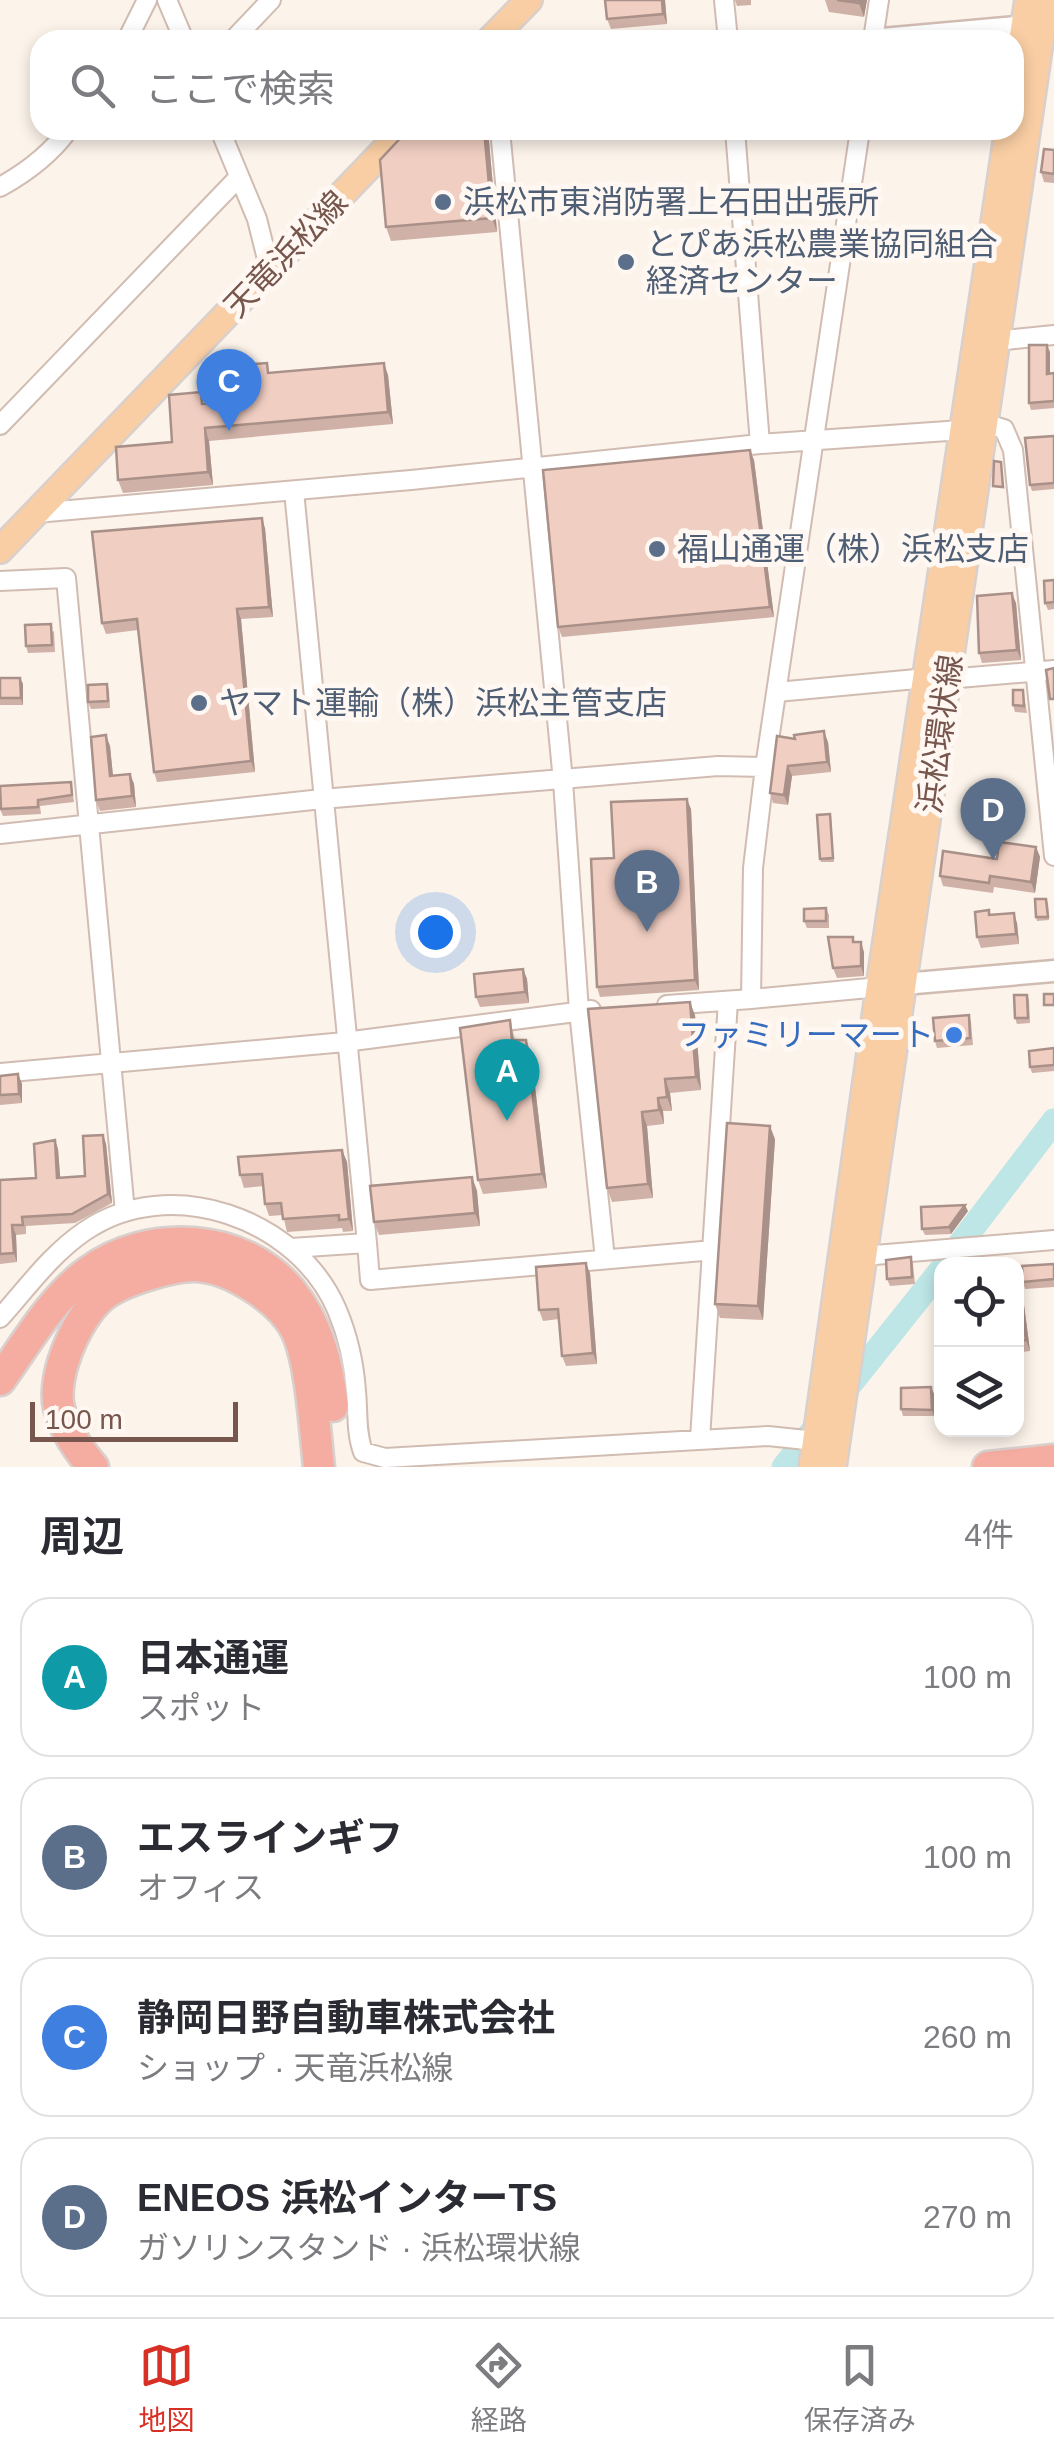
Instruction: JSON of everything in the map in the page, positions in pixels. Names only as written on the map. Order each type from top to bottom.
[{"type":"highway","points":[[0,1380],[57,1302],[88,1272],[122,1254],[163,1242],[200,1243],[237,1253],[270,1272],[290,1290],[308,1317],[325,1355],[337,1467]]},
{"type":"highway","points":[[93,1467],[72,1441],[58,1404],[64,1361],[80,1320],[106,1292],[153,1274],[196,1266],[233,1276],[268,1296],[296,1330],[310,1388],[318,1467]]},
{"type":"highway","points":[[988,1467],[1054,1460]]},
{"type":"main road","points":[[500,30],[528,0]]},
{"type":"main road","name":"浜松環状線","points":[[1024,138],[1041,19],[1028,0]]},
{"type":"main road","name":"浜松環状線","points":[[1024,65],[1041,19]]},
{"type":"main road","name":"天竜浜松線","points":[[0,550],[394,140]]},
{"type":"main road","name":"浜松環状線","points":[[830,1413],[973,426],[1007,140]]},
{"type":"main road","name":"浜松環状線","points":[[973,426],[995,341],[1024,140]]},
{"type":"main road","name":"浜松環状線","points":[[814,1453],[846,1382],[892,985]]},
{"type":"street","points":[[132,30],[147,0]]},
{"type":"street","points":[[167,0],[180,30]]},
{"type":"street","points":[[242,30],[272,0]]},
{"type":"street","points":[[724,0],[727,30]]},
{"type":"street","points":[[874,30],[879,0]]},
{"type":"street","points":[[953,30],[1041,19]]},
{"type":"street","points":[[0,187],[24,173],[61,140]]},
{"type":"street","points":[[224,140],[257,219],[270,271]]},
{"type":"street","points":[[501,140],[605,1260]]},
{"type":"street","points":[[736,140],[760,444]]},
{"type":"street","points":[[751,999],[753,868],[765,767],[859,140]]},
{"type":"street","points":[[0,426],[239,178]]},
{"type":"street","points":[[995,341],[1054,335]]},
{"type":"street","points":[[36,513],[888,432],[973,426],[1004,429],[1013,450],[1045,671],[1054,856]]},
{"type":"street","points":[[294,491],[370,1280],[714,1250]]},
{"type":"street","points":[[0,580],[66,578],[125,1212]]},
{"type":"street","points":[[777,692],[1045,671]]},
{"type":"street","points":[[0,834],[322,800],[718,766],[765,767]]},
{"type":"street","points":[[654,1006],[1054,971]]},
{"type":"street","points":[[700,1439],[728,1001]]},
{"type":"street","points":[[0,1074],[345,1042],[616,1008]]},
{"type":"street","points":[[0,1318],[49,1262],[88,1228],[125,1212],[164,1205],[207,1209],[242,1220],[291,1248],[319,1279],[337,1310],[354,1368],[363,1452],[385,1458],[700,1439],[814,1453]]},
{"type":"street","points":[[862,1256],[1054,1240]]},
{"type":"street","points":[[291,1248],[366,1243]]},
{"type":"building","points":[[605,0],[662,0],[663,14],[607,19]]},
{"type":"building","name":"浜松市東消防署上石田出張所","points":[[399,140],[485,140],[492,218],[386,227],[380,160]]},
{"type":"building","points":[[1044,149],[1054,150],[1054,174],[1041,172]]},
{"type":"building","points":[[1029,345],[1047,345],[1047,374],[1054,373],[1054,401],[1029,403]]},
{"type":"building","points":[[267,363],[268,373],[384,363],[388,412],[205,428],[208,472],[118,480],[116,447],[172,442],[169,395],[201,392],[202,404],[244,400],[242,370]]},
{"type":"building","points":[[1054,436],[1054,483],[1030,485],[1025,438]]},
{"type":"building","name":"福山通運（株）浜松支店","points":[[750,450],[770,607],[558,627],[543,470]]},
{"type":"building","points":[[994,461],[1001,462],[1003,487],[993,486]]},
{"type":"building","name":"ヤマト運輸（株）浜松主管支店","points":[[262,518],[269,607],[237,609],[251,761],[154,772],[137,619],[102,623],[92,532]]},
{"type":"building","points":[[1054,580],[1054,602],[1045,603],[1044,581]]},
{"type":"building","points":[[1012,593],[1017,650],[979,653],[977,596]]},
{"type":"building","points":[[51,624],[52,645],[26,646],[25,625]]},
{"type":"building","points":[[1054,668],[1054,699],[1050,699],[1046,670]]},
{"type":"building","points":[[0,678],[20,678],[21,698],[0,698]]},
{"type":"building","points":[[107,684],[108,701],[88,702],[88,685]]},
{"type":"building","points":[[1013,690],[1023,690],[1024,706],[1013,705]]},
{"type":"building","points":[[824,731],[827,762],[788,766],[784,795],[770,793],[777,736],[795,739],[794,735]]},
{"type":"building","points":[[106,735],[110,776],[130,774],[132,796],[96,800],[91,737]]},
{"type":"building","points":[[71,782],[72,795],[38,800],[38,807],[1,809],[0,786]]},
{"type":"building","points":[[687,799],[695,980],[597,987],[591,859],[614,858],[611,802]]},
{"type":"building","points":[[830,814],[833,858],[820,859],[817,815]]},
{"type":"building","points":[[999,842],[1036,847],[1031,882],[990,876],[989,883],[940,876],[943,851],[997,859]]},
{"type":"building","points":[[1035,899],[1046,899],[1048,917],[1036,917]]},
{"type":"building","points":[[826,908],[826,921],[804,921],[804,909]]},
{"type":"building","points":[[989,910],[989,915],[1014,913],[1016,934],[977,937],[975,912]]},
{"type":"building","points":[[828,937],[853,937],[853,942],[861,942],[861,966],[833,968]]},
{"type":"building","points":[[523,969],[525,992],[476,997],[474,974]]},
{"type":"building","points":[[1044,994],[1054,994],[1054,1005],[1044,1005]]},
{"type":"building","points":[[1014,995],[1027,995],[1028,1018],[1015,1018]]},
{"type":"building","points":[[690,1002],[696,1077],[665,1079],[667,1097],[658,1098],[659,1110],[642,1112],[648,1184],[607,1188],[588,1009]]},
{"type":"building","name":"ファミリーマート","points":[[969,1015],[970,1038],[935,1041],[933,1018]]},
{"type":"building","points":[[510,1020],[512,1040],[526,1040],[542,1174],[478,1180],[460,1028]]},
{"type":"building","points":[[1054,1048],[1054,1065],[1030,1067],[1029,1051]]},
{"type":"building","points":[[18,1074],[19,1094],[0,1095],[0,1076]]},
{"type":"building","points":[[727,1123],[770,1126],[758,1306],[715,1304]]},
{"type":"building","points":[[103,1135],[108,1194],[72,1214],[22,1217],[23,1225],[12,1225],[14,1253],[0,1254],[0,1180],[36,1178],[34,1144],[55,1140],[57,1178],[85,1176],[83,1136]]},
{"type":"building","points":[[342,1150],[349,1219],[339,1220],[339,1215],[283,1219],[281,1203],[265,1204],[262,1174],[240,1175],[238,1157]]},
{"type":"building","points":[[472,1177],[475,1213],[374,1222],[370,1186]]},
{"type":"building","points":[[965,1205],[949,1227],[922,1229],[921,1207]]},
{"type":"building","points":[[911,1257],[912,1277],[887,1279],[886,1260]]},
{"type":"building","points":[[586,1263],[593,1353],[562,1356],[558,1309],[539,1310],[536,1267]]},
{"type":"building","points":[[1054,1264],[1054,1279],[1024,1282],[1024,1266]]},
{"type":"building","points":[[931,1387],[932,1410],[901,1409],[901,1388]]},
{"type":"waterway","points":[[950,1257],[1054,1121]]},
{"type":"waterway","points":[[784,1467],[934,1279]]},
{"type":"place","name":"浜松市東消防署上石田出張所","points":[[443,202]]},
{"type":"place","name":"とぴあ浜松農業協同組合 経済センター","points":[[626,262]]},
{"type":"place","name":"静岡日野自動車株式会社","points":[[229,431]]},
{"type":"place","name":"福山通運（株）浜松支店","points":[[657,549]]},
{"type":"place","name":"ヤマト運輸（株）浜松主管支店","points":[[199,703]]},
{"type":"place","name":"ENEOS 浜松インターTS","points":[[993,860]]},
{"type":"place","name":"エスラインギフ","points":[[647,932]]},
{"type":"place","name":"ファミリーマート","points":[[954,1035]]},
{"type":"place","name":"日本通運","points":[[507,1121]]}]
